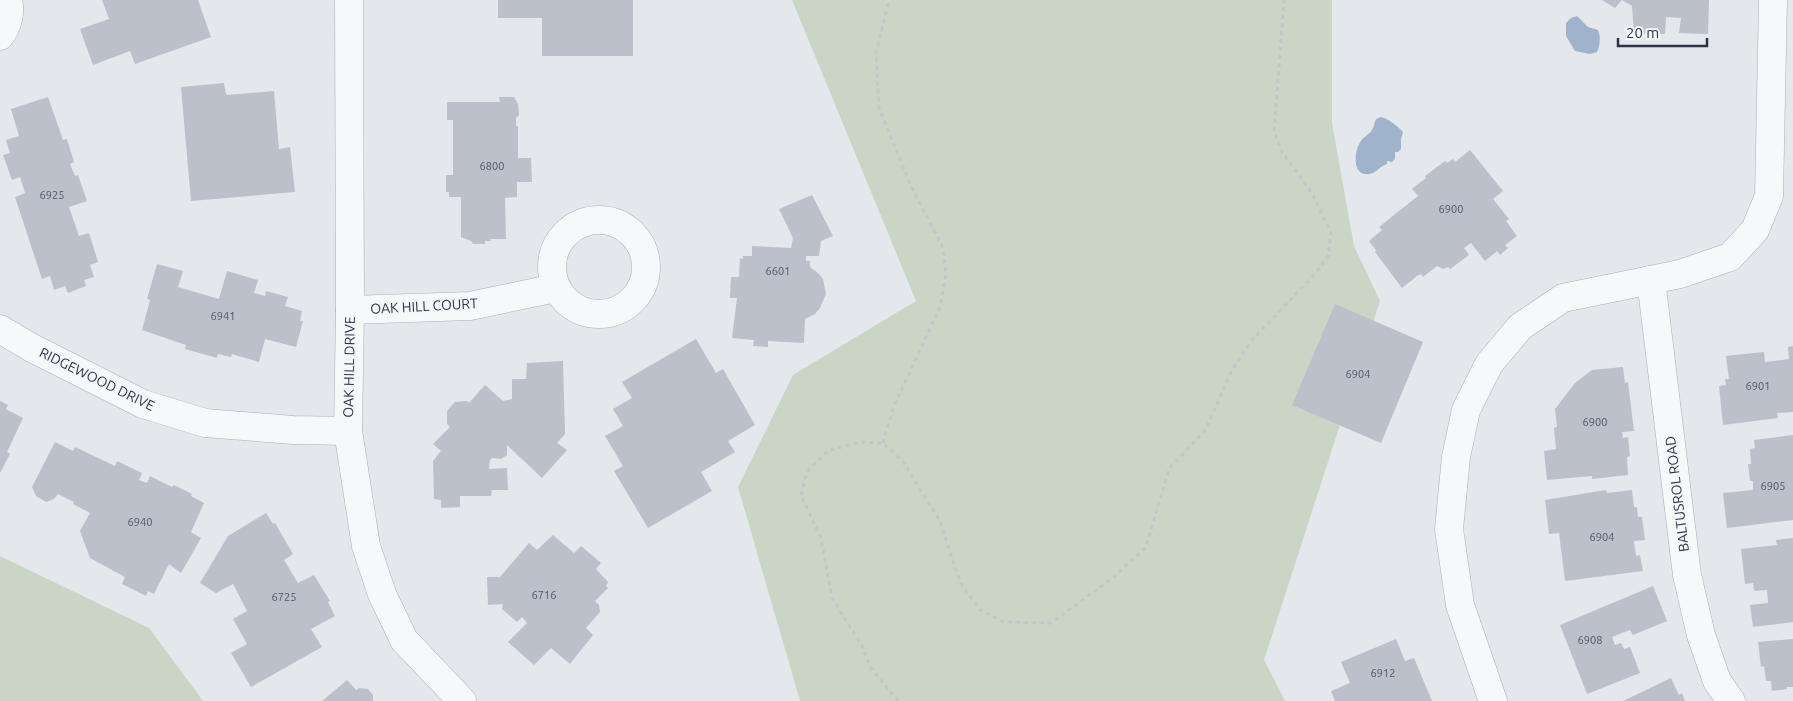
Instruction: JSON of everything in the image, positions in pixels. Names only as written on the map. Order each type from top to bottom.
[{"type":"street","points":[[0,36],[8,20],[8,0]]},
{"type":"street","name":"OAK HILL DRIVE","points":[[349,0],[350,310],[348,431],[366,546],[382,594],[404,640],[462,701]]},
{"type":"street","points":[[1494,701],[1460,605],[1449,529],[1456,458],[1466,410],[1489,364],[1520,327],[1563,298],[1680,274],[1730,256],[1755,230],[1769,196],[1773,0]]},
{"type":"street","name":"BALTUSROL ROAD","points":[[1651,280],[1687,575],[1700,635],[1717,682],[1731,701]]},
{"type":"street","name":"OAK HILL COURT","points":[[350,310],[470,306],[556,288]]},
{"type":"street","name":"RIDGEWOOD DRIVE","points":[[0,329],[32,348],[143,404],[205,423],[293,430],[348,431]]},
{"type":"path","points":[[882,443],[893,408],[940,307],[946,275],[943,248],[910,184],[879,108],[876,53],[889,0]]},
{"type":"path","points":[[898,701],[870,667],[862,646],[832,598],[821,538],[801,495],[807,472],[827,451],[860,442],[882,443],[903,462],[939,519],[960,582],[980,610],[1004,622],[1051,623],[1114,577],[1146,546],[1169,469],[1206,430],[1232,370],[1251,341],[1316,274],[1328,256],[1331,233],[1312,193],[1282,152],[1274,131],[1284,0]]},
{"type":"green space","points":[[792,0],[1332,0],[1332,123],[1354,246],[1380,301],[1264,660],[1285,701],[800,701],[738,487],[793,375],[916,301]]},
{"type":"green space","points":[[0,556],[149,628],[203,701],[0,701]]},
{"type":"water","points":[[1577,16],[1588,27],[1598,30],[1600,41],[1597,52],[1590,54],[1575,51],[1566,36],[1566,23],[1571,18]]},
{"type":"water","points":[[1381,117],[1393,123],[1403,132],[1401,149],[1395,152],[1395,159],[1392,162],[1387,161],[1387,164],[1374,172],[1364,174],[1357,167],[1357,150],[1362,139],[1372,130],[1376,119]]},
{"type":"building","points":[[102,0],[198,0],[211,37],[135,64],[130,51],[93,65],[80,29],[109,19]]},
{"type":"building","points":[[498,0],[633,0],[633,56],[542,56],[542,18],[498,18]]},
{"type":"building","points":[[1602,0],[1622,0],[1615,8]]},
{"type":"building","points":[[1622,0],[1709,0],[1708,34],[1679,33],[1681,18],[1666,17],[1665,34],[1634,34],[1632,6]]},
{"type":"building","points":[[224,83],[226,95],[274,91],[279,149],[290,147],[295,192],[191,201],[181,87]]},
{"type":"building","points":[[48,97],[63,140],[67,139],[74,162],[70,164],[75,176],[78,175],[87,201],[69,207],[79,236],[89,233],[98,262],[90,265],[94,277],[84,280],[86,286],[68,293],[65,286],[54,290],[50,276],[42,279],[15,197],[25,193],[20,177],[12,180],[3,155],[10,153],[6,140],[19,136],[11,109]]},
{"type":"building","points":[[499,97],[514,97],[518,104],[519,115],[516,118],[516,126],[518,126],[518,158],[531,158],[532,182],[517,182],[517,197],[505,198],[506,239],[490,239],[491,241],[485,241],[485,244],[473,244],[471,241],[461,237],[461,197],[449,197],[449,192],[446,192],[446,175],[453,175],[453,120],[447,120],[447,102],[500,102]]},
{"type":"building","points":[[1470,150],[1503,191],[1493,199],[1509,219],[1506,221],[1517,236],[1505,245],[1508,248],[1500,255],[1497,251],[1485,261],[1471,243],[1464,248],[1469,255],[1450,269],[1448,267],[1443,269],[1437,266],[1423,277],[1421,274],[1417,276],[1402,288],[1369,241],[1382,230],[1379,227],[1418,196],[1412,189],[1426,178],[1425,176],[1445,161],[1447,163],[1453,159],[1455,162]]},
{"type":"building","points":[[812,195],[833,236],[821,241],[819,256],[806,256],[806,261],[810,261],[810,267],[823,279],[826,294],[815,314],[805,319],[804,343],[768,341],[768,347],[753,346],[754,340],[732,338],[737,298],[730,298],[731,277],[739,277],[740,258],[752,256],[752,246],[791,248],[793,238],[779,209]]},
{"type":"building","points":[[157,264],[183,271],[178,287],[219,299],[227,271],[258,280],[254,293],[265,296],[266,291],[288,297],[285,306],[302,311],[300,321],[303,321],[296,347],[265,339],[259,362],[232,354],[231,357],[218,354],[217,358],[185,349],[186,345],[142,330],[150,300],[147,299]]},
{"type":"building","points":[[1335,304],[1423,342],[1381,443],[1292,405]]},
{"type":"building","points":[[696,339],[716,373],[723,369],[755,425],[728,441],[735,452],[701,472],[712,491],[648,528],[614,471],[623,466],[605,436],[623,426],[613,409],[632,398],[622,382]]},
{"type":"building","points":[[1793,346],[1793,412],[1777,413],[1778,418],[1723,425],[1719,386],[1726,385],[1725,379],[1729,379],[1726,356],[1764,352],[1765,362],[1789,359],[1788,347]]},
{"type":"building","points":[[563,361],[565,434],[557,443],[567,450],[542,478],[507,445],[507,455],[501,459],[492,458],[489,469],[507,468],[508,490],[492,490],[491,496],[460,496],[460,507],[441,508],[441,500],[434,499],[433,461],[441,451],[433,444],[450,427],[447,424],[447,411],[455,402],[467,401],[469,403],[485,385],[503,401],[512,399],[512,379],[526,379],[527,363]]},
{"type":"building","points":[[1623,367],[1625,383],[1628,382],[1634,431],[1622,432],[1623,438],[1628,437],[1630,456],[1627,457],[1628,475],[1592,479],[1592,476],[1547,480],[1544,451],[1556,449],[1554,428],[1557,427],[1555,409],[1575,383],[1592,370]]},
{"type":"building","points":[[0,401],[8,405],[6,409],[23,418],[7,452],[10,454],[0,473]]},
{"type":"building","points":[[1793,435],[1793,520],[1727,528],[1723,493],[1753,490],[1753,481],[1750,481],[1748,464],[1751,464],[1750,449],[1755,448],[1754,440]]},
{"type":"building","points":[[55,442],[73,451],[75,447],[115,466],[117,461],[142,473],[139,480],[147,483],[150,476],[192,494],[191,496],[204,503],[191,532],[201,538],[181,573],[169,564],[154,594],[148,591],[146,596],[122,584],[125,577],[90,558],[80,531],[90,513],[58,494],[54,499],[46,502],[36,496],[32,487]]},
{"type":"building","points":[[1606,490],[1607,493],[1632,490],[1634,507],[1637,507],[1638,517],[1642,517],[1645,540],[1634,541],[1636,556],[1640,555],[1643,571],[1565,581],[1559,533],[1549,534],[1545,500]]},
{"type":"building","points":[[266,513],[273,524],[275,523],[293,554],[284,560],[298,583],[314,575],[330,601],[328,602],[335,616],[311,629],[322,647],[251,687],[231,653],[247,644],[233,619],[247,611],[233,584],[216,593],[200,583],[228,536]]},
{"type":"building","points":[[553,535],[574,553],[581,546],[601,563],[596,569],[608,582],[606,586],[608,588],[595,601],[599,605],[600,612],[586,628],[593,635],[570,664],[551,648],[534,665],[508,642],[527,623],[522,617],[517,622],[502,609],[503,604],[488,605],[487,577],[500,577],[529,543],[537,550]]},
{"type":"building","points":[[1793,538],[1793,622],[1753,627],[1750,605],[1768,603],[1767,590],[1754,591],[1753,583],[1745,584],[1741,549],[1777,545],[1776,540]]},
{"type":"building","points":[[1653,586],[1667,621],[1633,635],[1630,630],[1612,637],[1615,645],[1621,643],[1624,649],[1630,647],[1640,673],[1587,694],[1560,625]]},
{"type":"building","points":[[1396,639],[1405,661],[1414,658],[1432,701],[1335,701],[1331,691],[1350,683],[1341,662]]},
{"type":"building","points":[[1793,639],[1793,687],[1772,691],[1771,681],[1766,681],[1764,666],[1761,667],[1758,642]]},
{"type":"building","points":[[1671,678],[1679,695],[1682,693],[1685,701],[1623,701]]},
{"type":"building","points":[[347,680],[356,690],[359,688],[368,689],[373,695],[373,701],[322,701]]}]
